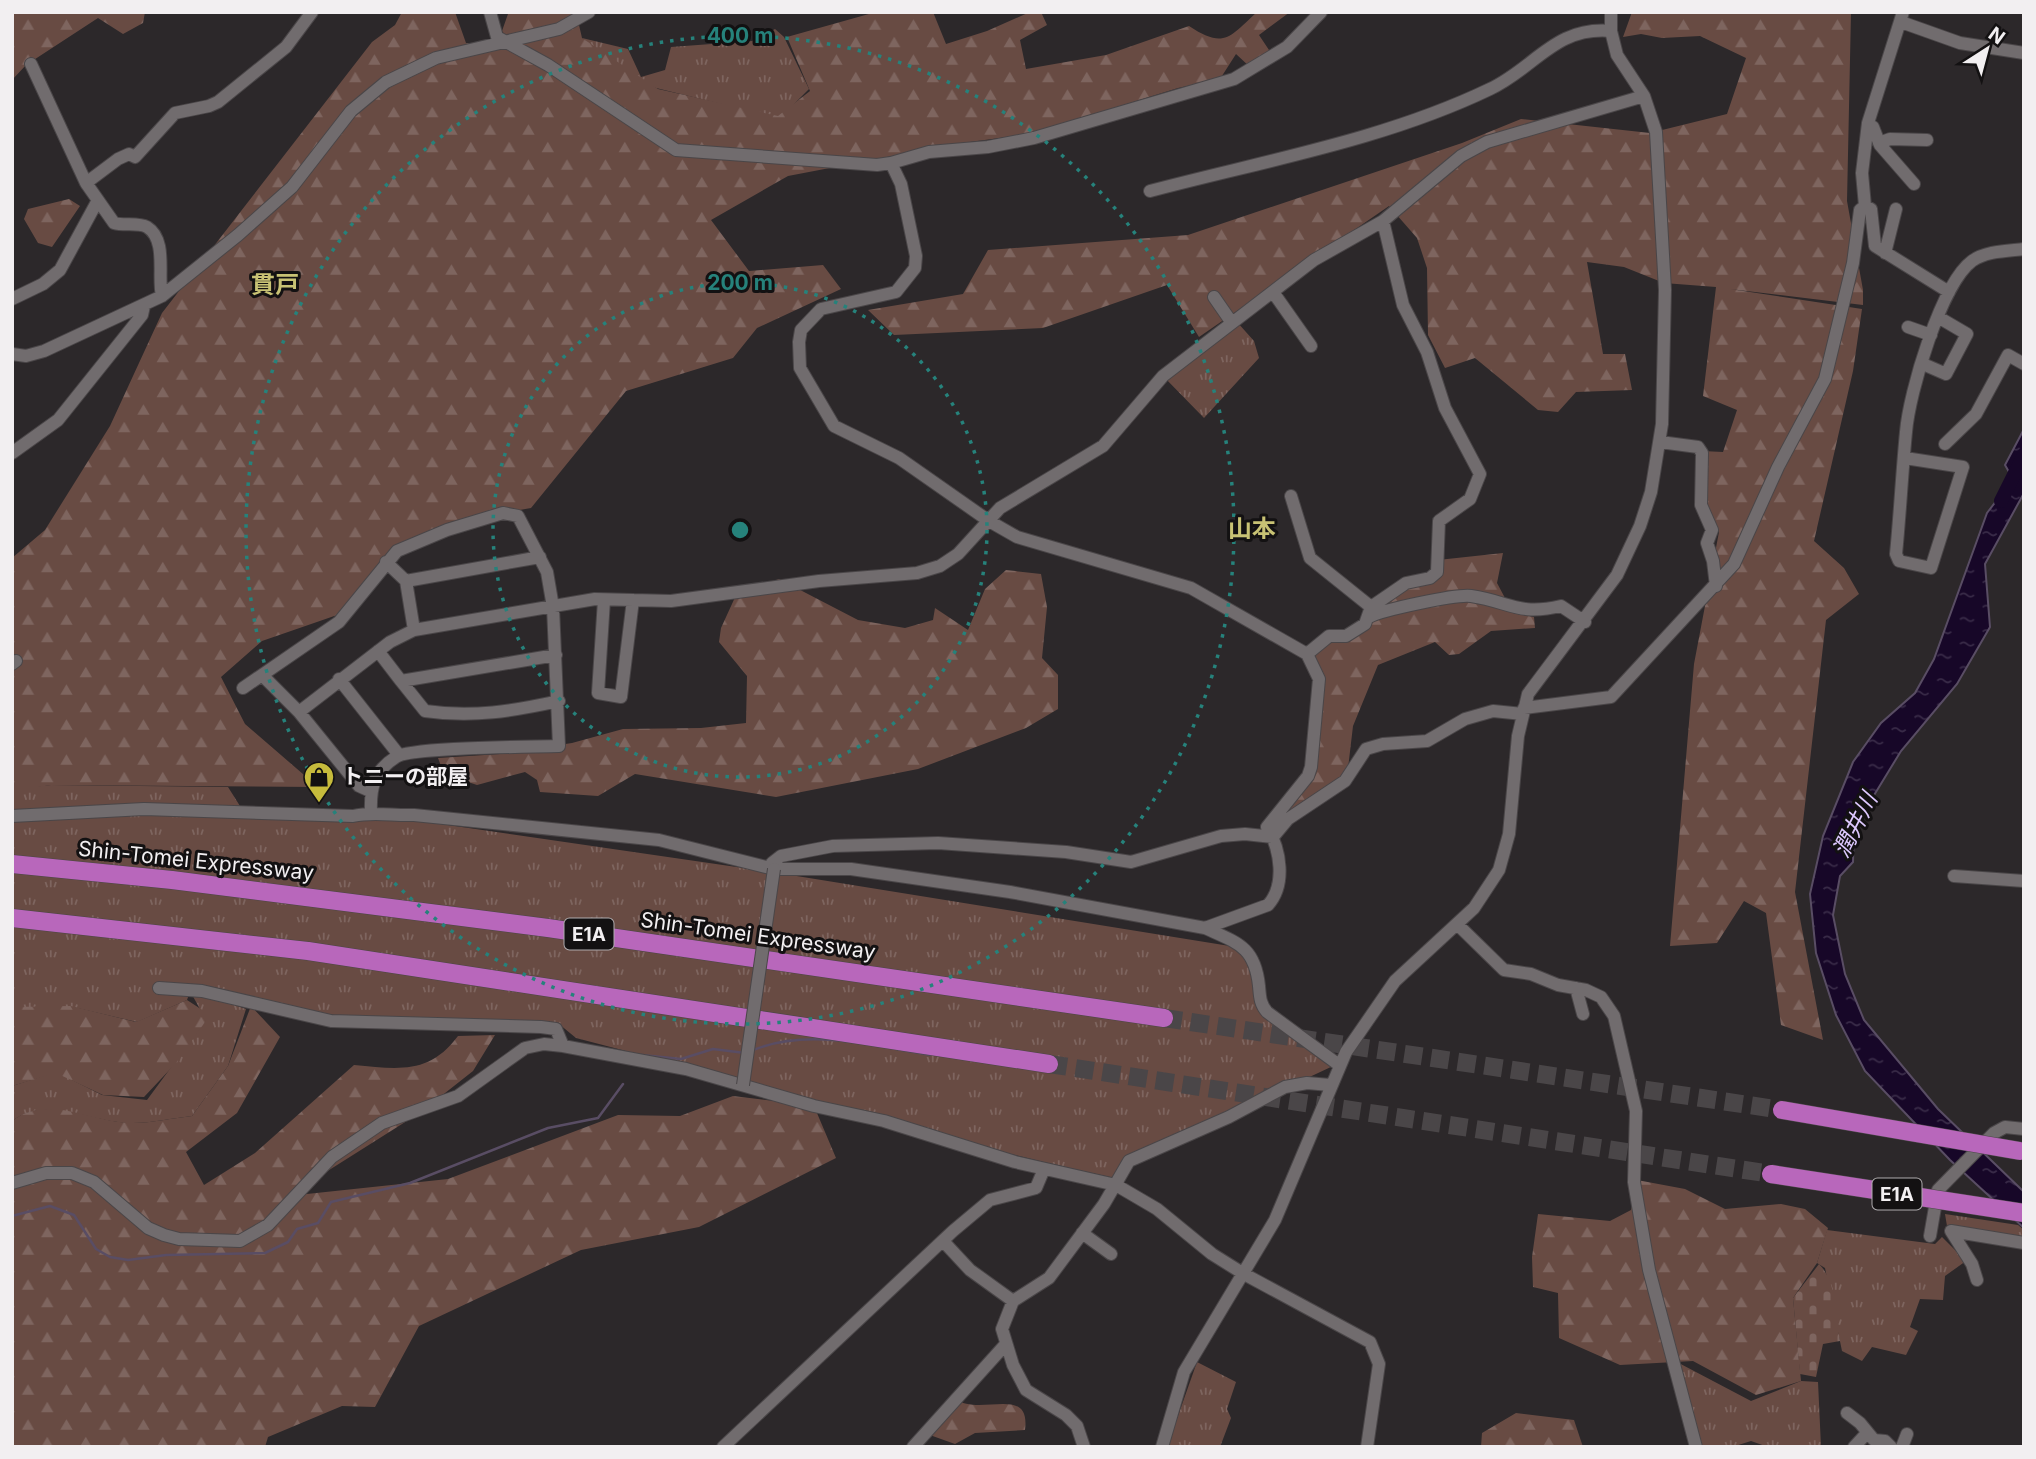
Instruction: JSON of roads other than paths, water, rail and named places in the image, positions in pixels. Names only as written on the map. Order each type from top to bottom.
[{"type":"highway","name":"Shin-Tomei Expressway","points":[[12,864],[172,880],[548,928],[1164,1018]]},
{"type":"highway","points":[[12,918],[164,933],[321,953],[1049,1064]]},
{"type":"highway","points":[[1783,1110],[2024,1152]]},
{"type":"highway","name":"E1A","points":[[1771,1174],[2024,1213]]},
{"type":"street","points":[[86,183],[118,159],[129,154],[135,158],[174,113],[218,102],[286,47],[312,12]]},
{"type":"street","points":[[490,12],[493,29],[503,41],[548,65],[676,150],[877,165],[929,152],[988,147],[1034,138],[1234,79],[1287,47],[1321,12]]},
{"type":"street","points":[[12,354],[26,356],[44,351],[162,296],[292,187],[351,111],[386,82],[436,58],[559,29],[589,12]]},
{"type":"street","points":[[1162,1447],[1184,1372],[1275,1220],[1339,1065],[1395,981],[1483,896],[1505,851],[1523,711],[1538,678],[1585,622],[1617,575],[1640,526],[1651,492],[1660,442],[1665,290],[1656,132],[1644,96],[1618,55],[1611,31],[1611,12]]},
{"type":"street","points":[[1865,206],[1862,173],[1868,124],[1902,17],[1961,43],[2024,53]]},
{"type":"street","points":[[1150,191],[1402,124],[1491,89],[1522,70],[1544,48],[1563,39],[1592,29],[1611,31]]},
{"type":"street","points":[[31,64],[86,183],[98,201],[114,223],[140,225],[152,233],[161,258],[162,296]]},
{"type":"street","points":[[299,712],[378,651],[414,630],[604,600],[671,601],[819,582],[917,573],[940,566],[958,554],[1000,508],[1103,446],[1163,376],[1314,260],[1383,221],[1461,156],[1488,142],[1644,96]]},
{"type":"street","points":[[1868,124],[1873,127],[1879,143],[1914,184]]},
{"type":"street","points":[[1879,143],[1890,139],[1927,140]]},
{"type":"street","points":[[891,163],[901,184],[916,256],[915,268],[896,292],[821,309],[801,330],[797,355],[800,368],[834,426],[899,458],[989,521],[1017,537],[1191,588],[1307,654],[1319,679],[1308,776],[1267,827],[1273,837],[1280,877],[1274,898],[1268,905],[1205,928]]},
{"type":"street","points":[[12,299],[43,284],[60,270],[98,201]]},
{"type":"street","points":[[1865,206],[1871,209],[1875,246],[1948,292]]},
{"type":"street","points":[[1273,837],[1289,819],[1345,781],[1366,749],[1383,744],[1427,741],[1465,719],[1493,711],[1523,711],[1611,696],[1716,586],[1734,564],[1783,456],[1825,379],[1853,263],[1860,210],[1865,206]]},
{"type":"street","points":[[1885,253],[1896,209]]},
{"type":"street","points":[[1307,654],[1329,636],[1351,634],[1370,612],[1406,583],[1430,578],[1437,572],[1439,521],[1470,499],[1480,474],[1445,408],[1427,352],[1403,305],[1383,221]]},
{"type":"street","points":[[1905,458],[1963,467],[1931,568],[1899,561],[1896,554],[1906,430],[1931,335],[1948,292],[1971,261],[1982,256],[2024,249]]},
{"type":"street","points":[[1273,292],[1311,346]]},
{"type":"street","points":[[1214,297],[1232,323]]},
{"type":"street","points":[[12,453],[58,420],[73,404],[142,315],[144,306]]},
{"type":"street","points":[[1923,364],[1947,374],[1967,334],[1938,317]]},
{"type":"street","points":[[1908,327],[1931,335]]},
{"type":"street","points":[[1945,444],[1976,414],[2008,355],[2024,364]]},
{"type":"street","points":[[1660,442],[1698,447],[1702,453],[1701,505],[1712,530],[1707,543],[1713,561],[1716,586]]},
{"type":"street","points":[[1291,496],[1310,558],[1370,612]]},
{"type":"street","points":[[243,688],[339,622],[397,551],[447,530],[503,513],[518,516],[547,572],[553,607],[559,746],[399,755],[379,771],[370,791],[371,812]]},
{"type":"street","points":[[405,581],[540,557]]},
{"type":"street","points":[[386,562],[405,581],[414,630]]},
{"type":"street","points":[[1370,612],[1468,595],[1526,612],[1561,606],[1585,622]]},
{"type":"street","points":[[604,600],[598,693],[621,697],[633,600]]},
{"type":"street","points":[[378,651],[425,711],[456,716],[489,715],[559,701]]},
{"type":"street","points":[[401,681],[556,655]]},
{"type":"street","points":[[262,675],[299,712],[359,786],[370,791]]},
{"type":"street","points":[[339,679],[399,755]]},
{"type":"street","points":[[12,816],[144,809],[354,816],[371,812],[659,840],[774,869],[851,869],[1010,892],[1205,928],[1250,953],[1256,964],[1261,1005],[1339,1065]]},
{"type":"street","points":[[743,1085],[774,869],[772,863],[781,856],[833,846],[938,843],[1066,852],[1131,862],[1221,836],[1245,834],[1273,837]]},
{"type":"street","points":[[1954,876],[2024,881]]},
{"type":"street","points":[[1457,924],[1504,971],[1531,974],[1601,997],[1615,1016],[1636,1111],[1634,1182],[1649,1270],[1696,1447]]},
{"type":"street","points":[[159,988],[202,992],[331,1021],[556,1029],[563,1046]]},
{"type":"street","points":[[1576,988],[1583,1014]]},
{"type":"street","points":[[12,1183],[46,1173],[72,1173],[93,1182],[148,1228],[164,1235],[179,1239],[240,1241],[268,1225],[332,1157],[382,1123],[458,1096],[525,1048],[544,1044],[563,1046],[686,1069],[884,1121],[1044,1169],[1116,1185],[1157,1209],[1212,1254],[1244,1274],[1370,1342],[1378,1364],[1367,1447]]},
{"type":"street","points":[[1084,1447],[1077,1426],[1066,1415],[1026,1390],[1005,1345],[1003,1329],[1013,1301],[1049,1278],[1116,1185],[1129,1161],[1229,1117],[1285,1087],[1307,1083],[1330,1085]]},
{"type":"street","points":[[1930,1236],[1938,1190],[1994,1133],[2005,1127],[2024,1129]]},
{"type":"street","points":[[723,1447],[990,1200],[1035,1188],[1044,1169]]},
{"type":"street","points":[[1977,1280],[1972,1264],[1951,1231],[2024,1243]]},
{"type":"street","points":[[1082,1233],[1111,1254]]},
{"type":"street","points":[[943,1241],[970,1270],[1013,1301]]},
{"type":"street","points":[[912,1447],[1005,1345]]},
{"type":"street","points":[[1847,1413],[1860,1423],[1874,1440],[1885,1441],[1891,1447]]},
{"type":"street","points":[[1854,1447],[1867,1433]]},
{"type":"street","points":[[1902,1447],[1907,1434]]},
{"type":"water","points":[[2024,429],[2024,493],[1985,564],[1990,627],[1957,684],[1901,751],[1854,828],[1853,862],[1840,876],[1833,915],[1845,974],[1864,1020],[1938,1109],[2024,1192],[2024,1228],[1950,1160],[1865,1071],[1836,1015],[1816,953],[1810,894],[1823,836],[1853,762],[1881,723],[1915,693],[1934,659],[1987,513],[2013,479],[2005,465]]},
{"type":"waterway","name":"潤井川","points":[[2001,501],[2024,455]]},
{"type":"waterway","points":[[751,1051],[772,1044],[817,1039],[863,1043],[930,1055]]},
{"type":"waterway","points":[[642,1055],[681,1059],[713,1049],[745,1053]]},
{"type":"waterway","points":[[12,1216],[50,1206],[74,1215],[96,1249],[110,1257],[128,1260],[166,1255],[265,1253],[288,1242],[297,1229],[318,1223],[331,1202],[410,1183],[548,1128],[598,1118],[623,1084]]},
{"type":"tunnel","points":[[1164,1018],[1782,1110]]},
{"type":"tunnel","points":[[1049,1064],[1771,1174]]},
{"type":"place","name":"トニーの部屋","points":[[319,804]]},
{"type":"district","name":"貫戸","points":[[275,285]]},
{"type":"district","name":"山本","points":[[1252,529]]}]
